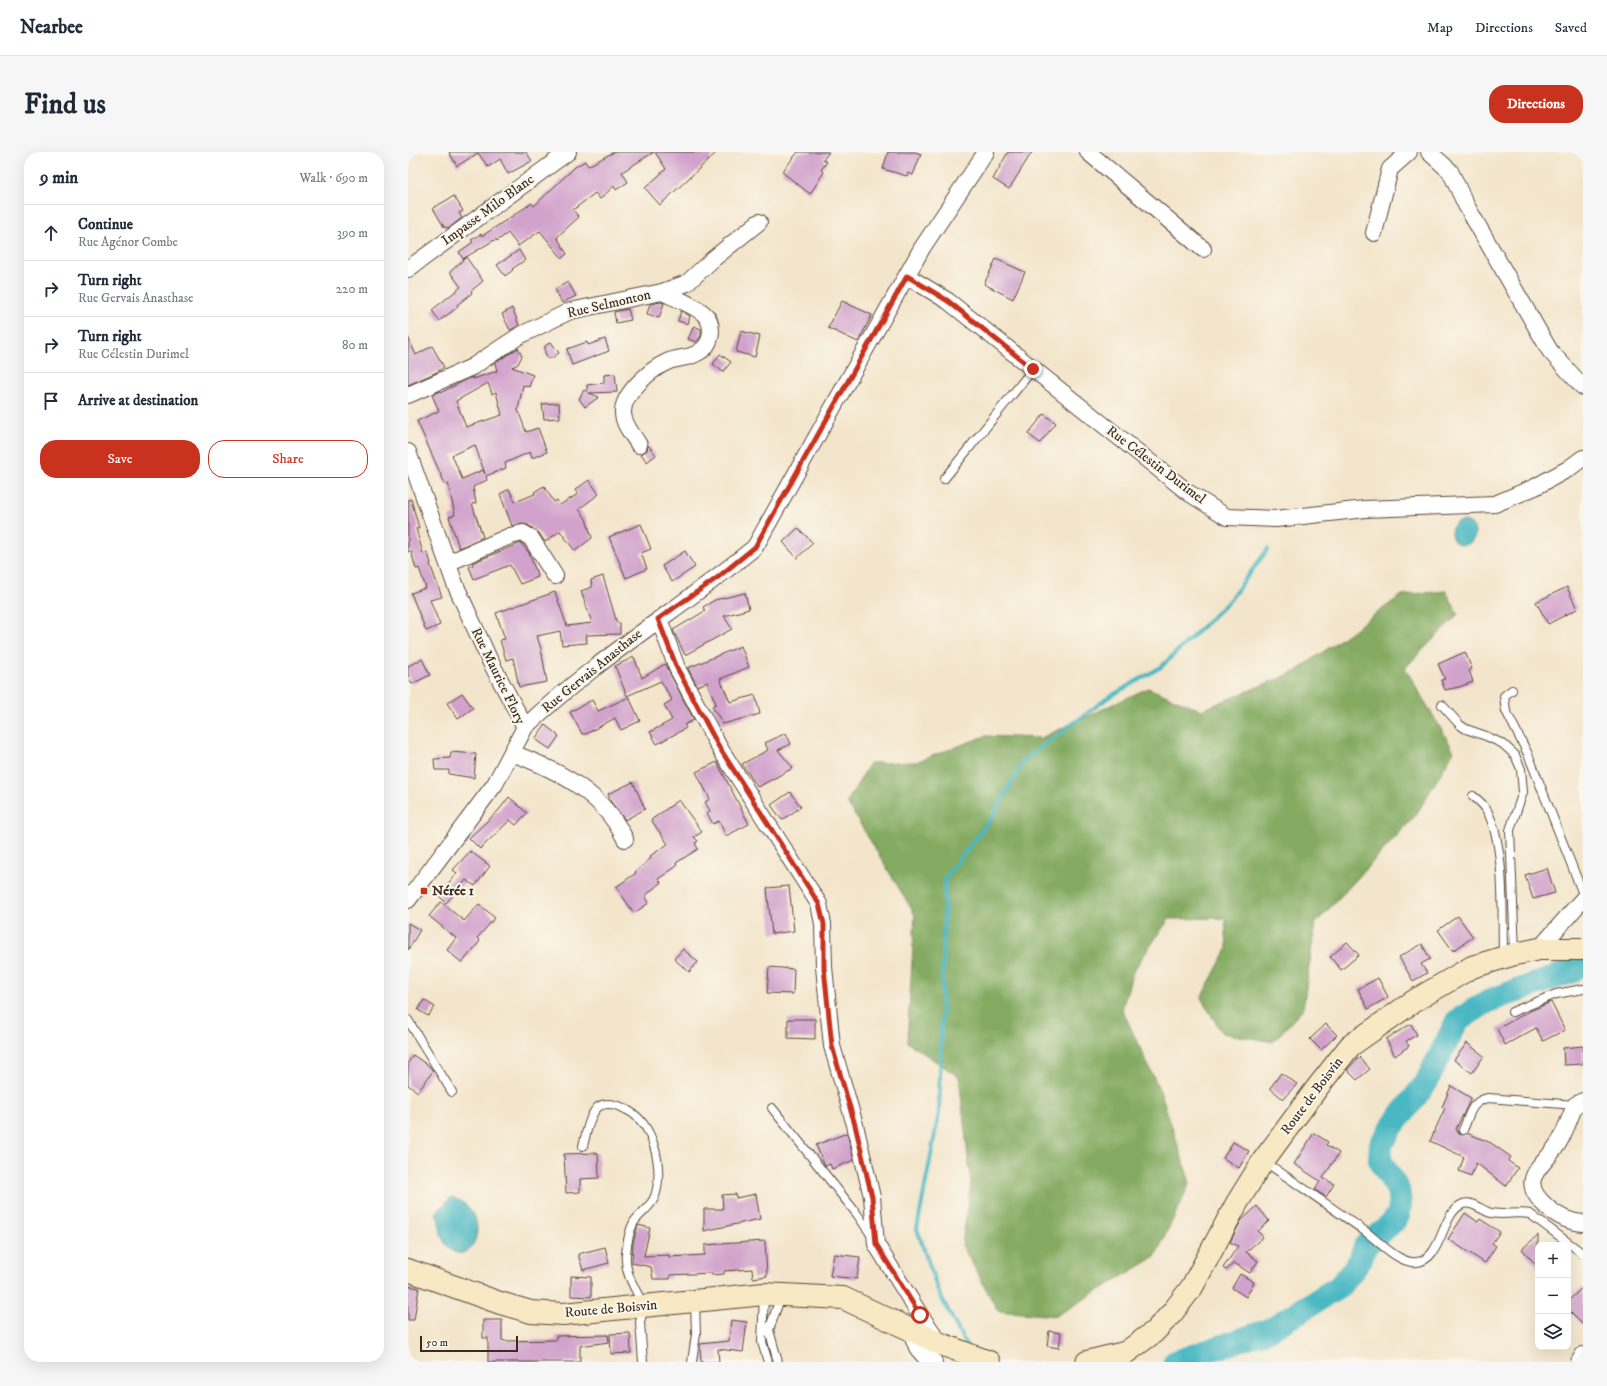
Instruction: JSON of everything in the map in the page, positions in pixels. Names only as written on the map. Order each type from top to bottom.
[{"type":"main road","name":"Route de Boisvin","points":[[1087,1362],[1119,1358],[1154,1332],[1172,1313],[1192,1287],[1237,1203],[1263,1161],[1350,1046],[1414,1001],[1472,967],[1539,949],[1583,949]]},
{"type":"main road","name":"Route de Boisvin","points":[[408,1270],[500,1303],[531,1312],[563,1314],[773,1294],[820,1297],[841,1312],[933,1348],[989,1362]]},
{"type":"street","name":"Impasse Milo Blanc","points":[[408,269],[568,152]]},
{"type":"street","name":"Rue Gervais Anasthase","points":[[526,727],[555,698],[658,619],[717,578],[755,547],[922,248],[986,152]]},
{"type":"street","points":[[1088,152],[1204,249]]},
{"type":"street","points":[[1374,233],[1390,169],[1409,152]]},
{"type":"street","points":[[1429,152],[1450,171],[1466,205],[1550,351],[1583,387]]},
{"type":"street","name":"Rue Selmonton","points":[[408,395],[472,367],[519,336],[570,311],[662,292],[687,283],[759,222]]},
{"type":"street","name":"Rue Célestin Durimel","points":[[907,276],[948,301],[1189,493],[1227,517],[1276,519],[1365,509],[1495,504],[1535,487],[1568,469],[1583,458]]},
{"type":"street","points":[[639,445],[625,423],[622,414],[623,404],[628,395],[655,369],[668,361],[691,356],[699,352],[707,346],[711,336],[711,326],[708,318],[701,311],[662,292]]},
{"type":"street","name":"Rue Maurice Flory","points":[[408,452],[448,563],[489,659],[526,727],[495,784],[408,900]]},
{"type":"street","points":[[448,563],[510,536],[523,533],[531,538],[556,576]]},
{"type":"street","points":[[658,619],[677,668],[719,747],[819,904],[824,924],[824,968],[832,1046],[855,1125],[872,1197],[876,1244],[933,1348]]},
{"type":"street","points":[[512,753],[539,763],[588,791],[609,812],[625,839]]},
{"type":"street","points":[[1539,949],[1583,899]]},
{"type":"street","points":[[1579,1103],[1560,1142],[1535,1171],[1532,1180],[1533,1188],[1538,1199],[1550,1210],[1575,1222],[1583,1222]]},
{"type":"street","points":[[1579,1362],[1583,1355]]},
{"type":"lane","points":[[944,479],[1033,369]]},
{"type":"lane","points":[[1512,690],[1504,696],[1506,711],[1528,754],[1583,894]]},
{"type":"lane","points":[[1442,705],[1460,725],[1466,729],[1503,744],[1515,755],[1521,769],[1523,792],[1510,830],[1509,956]]},
{"type":"lane","points":[[1473,796],[1487,809],[1494,830],[1500,866],[1509,956]]},
{"type":"lane","points":[[1512,1012],[1556,994],[1583,989]]},
{"type":"lane","points":[[408,1020],[452,1092]]},
{"type":"lane","points":[[1463,1130],[1474,1104],[1479,1100],[1488,1098],[1579,1103]]},
{"type":"lane","points":[[583,1146],[594,1111],[600,1106],[608,1104],[620,1106],[632,1112],[646,1130],[657,1156],[659,1176],[655,1197],[634,1222],[628,1238],[626,1254],[626,1271],[644,1307],[640,1322],[643,1362]]},
{"type":"lane","points":[[772,1108],[857,1214],[876,1244]]},
{"type":"lane","points":[[1263,1161],[1366,1232],[1400,1258],[1418,1262],[1430,1255],[1452,1214],[1457,1208],[1465,1204],[1472,1204],[1492,1213],[1522,1212],[1530,1214],[1582,1253]]},
{"type":"lane","points":[[768,1362],[762,1342],[773,1294]]},
{"type":"lane","points":[[773,1294],[769,1330],[778,1362]]},
{"type":"lane","points":[[692,1362],[696,1334],[695,1301]]},
{"type":"green space","points":[[1446,591],[1458,614],[1405,668],[1454,751],[1416,815],[1315,924],[1303,1009],[1273,1042],[1222,1033],[1201,998],[1227,949],[1225,918],[1169,919],[1133,971],[1122,1009],[1161,1093],[1190,1183],[1155,1257],[1056,1316],[998,1311],[962,1245],[971,1184],[959,1077],[907,1042],[915,915],[847,802],[870,763],[916,762],[985,736],[1041,738],[1148,688],[1201,710],[1295,672],[1402,595]]},
{"type":"water","points":[[1463,521],[1472,524],[1475,533],[1472,542],[1463,545],[1454,542],[1451,533],[1454,524]]},
{"type":"water","points":[[451,1197],[466,1205],[474,1216],[477,1228],[475,1239],[470,1248],[463,1253],[454,1252],[445,1243],[436,1213]]},
{"type":"building","points":[[449,152],[526,152],[532,161],[508,174],[500,159],[488,167],[478,153],[457,166]]},
{"type":"building","points":[[614,152],[654,152],[622,172],[628,182],[616,190],[614,186],[600,199],[595,193],[573,210],[579,217],[557,237],[567,254],[562,258],[540,231],[518,246],[508,233],[497,241],[496,239],[463,259],[459,252],[473,242],[471,240],[481,234],[482,236],[532,203],[534,206],[575,167],[585,161],[588,166]]},
{"type":"building","points":[[655,152],[717,152],[660,205],[645,188],[666,169]]},
{"type":"building","points":[[798,152],[829,152],[823,160],[827,162],[821,170],[824,172],[810,194],[782,172]]},
{"type":"building","points":[[888,152],[915,152],[921,154],[913,175],[908,173],[907,176],[883,169]]},
{"type":"building","points":[[1008,152],[1032,152],[1009,189],[993,179]]},
{"type":"building","points":[[454,196],[463,211],[459,213],[462,218],[449,228],[444,227],[433,208]]},
{"type":"building","points":[[519,250],[525,260],[505,276],[497,265]]},
{"type":"building","points":[[466,257],[483,281],[471,291],[472,293],[457,305],[458,307],[439,321],[432,310],[461,287],[450,272]]},
{"type":"building","points":[[996,259],[1025,272],[1013,299],[984,284]]},
{"type":"building","points":[[568,282],[576,296],[562,303],[555,289]]},
{"type":"building","points":[[842,301],[872,315],[858,342],[828,328]]},
{"type":"building","points":[[661,302],[664,303],[659,318],[647,314],[650,304]]},
{"type":"building","points":[[512,308],[519,325],[510,330],[502,314]]},
{"type":"building","points":[[628,309],[631,320],[616,323],[614,312]]},
{"type":"building","points":[[681,311],[690,316],[688,324],[678,321]]},
{"type":"building","points":[[694,326],[701,329],[701,336],[696,342],[688,339]]},
{"type":"building","points":[[741,331],[760,336],[755,357],[736,352]]},
{"type":"building","points":[[408,337],[416,355],[432,346],[444,367],[437,372],[408,385]]},
{"type":"building","points":[[605,339],[609,351],[572,365],[567,349],[587,342],[588,345]]},
{"type":"building","points":[[551,342],[559,353],[552,358],[548,358],[545,353],[545,346]]},
{"type":"building","points":[[518,348],[522,356],[518,364],[512,367],[533,375],[529,387],[523,385],[518,410],[526,432],[538,428],[547,452],[532,458],[530,452],[505,463],[506,468],[486,476],[487,480],[473,487],[476,503],[472,504],[483,537],[459,548],[449,517],[455,515],[448,483],[445,484],[417,421],[439,411],[432,395],[441,391],[442,392],[472,377],[473,379],[497,371],[495,363]],"holes":[[[488,383],[492,394],[496,392],[502,415],[466,427],[456,401]],[[475,445],[485,474],[483,470],[462,479],[452,455]]]},
{"type":"building","points":[[720,354],[731,362],[723,372],[713,364]]},
{"type":"building","points":[[615,374],[617,392],[589,393],[599,397],[585,407],[579,399],[584,390],[587,392],[587,385],[604,383],[604,375]]},
{"type":"building","points":[[559,403],[560,418],[544,419],[542,404]]},
{"type":"building","points":[[1044,414],[1056,423],[1040,443],[1028,434]]},
{"type":"building","points":[[648,445],[656,455],[647,462],[641,454],[647,450]]},
{"type":"building","points":[[589,480],[599,494],[579,509],[586,519],[592,538],[575,551],[560,531],[545,542],[539,533],[528,525],[521,524],[512,526],[500,494],[509,489],[515,502],[535,494],[534,492],[544,486],[554,502],[557,500],[560,505],[578,494],[575,490]]},
{"type":"building","points":[[411,499],[419,528],[416,528],[423,554],[428,553],[430,564],[442,597],[430,600],[440,625],[426,631],[411,593],[426,588],[419,568],[416,569],[411,551],[408,552],[408,500]]},
{"type":"building","points":[[641,524],[651,549],[641,553],[647,569],[626,578],[609,537]]},
{"type":"building","points":[[798,528],[813,543],[797,558],[783,542]]},
{"type":"building","points":[[521,543],[529,553],[538,577],[520,584],[510,565],[474,579],[469,567],[473,566],[472,563]]},
{"type":"building","points":[[685,551],[695,567],[672,582],[662,566]]},
{"type":"building","points":[[603,576],[617,623],[620,623],[620,634],[586,635],[587,643],[562,645],[560,631],[537,636],[547,682],[519,687],[513,658],[506,660],[500,640],[505,639],[496,613],[555,592],[567,626],[592,623],[581,591],[592,587],[591,580]]},
{"type":"building","points":[[1567,587],[1577,609],[1548,624],[1536,602]]},
{"type":"building","points":[[745,593],[749,609],[724,616],[732,629],[685,655],[673,630],[705,611],[703,607],[715,600]]},
{"type":"building","points":[[741,646],[749,667],[720,679],[730,702],[755,695],[760,714],[723,724],[712,706],[716,704],[707,682],[697,686],[688,668]]},
{"type":"building","points":[[1465,652],[1472,669],[1469,670],[1473,682],[1445,690],[1441,680],[1445,679],[1438,664]]},
{"type":"building","points":[[634,657],[642,678],[665,664],[694,720],[684,725],[686,728],[657,744],[650,732],[672,720],[664,705],[672,700],[661,681],[627,696],[615,666]]},
{"type":"building","points":[[422,659],[430,675],[412,684],[408,675],[408,666]]},
{"type":"building","points":[[462,693],[473,708],[458,719],[447,703]]},
{"type":"building","points":[[629,697],[640,721],[621,730],[615,718],[586,734],[582,734],[570,712],[592,700],[598,711]]},
{"type":"building","points":[[545,725],[559,736],[550,749],[535,739]]},
{"type":"building","points":[[786,733],[791,744],[778,750],[793,768],[758,787],[742,764],[768,750],[765,743]]},
{"type":"building","points":[[451,752],[476,754],[474,778],[449,774],[449,770],[435,770],[434,759],[450,758]]},
{"type":"building","points":[[717,762],[749,824],[726,836],[719,821],[713,824],[707,813],[710,811],[705,802],[710,799],[696,772]]},
{"type":"building","points":[[633,782],[645,809],[625,820],[611,802],[608,794]]},
{"type":"building","points":[[790,792],[801,807],[782,820],[771,805]]},
{"type":"building","points":[[509,797],[527,813],[516,825],[510,820],[480,849],[469,838],[499,810]]},
{"type":"building","points":[[679,800],[702,832],[694,837],[698,841],[695,843],[698,849],[676,863],[677,866],[658,879],[661,882],[645,896],[649,903],[634,913],[616,887],[636,873],[635,872],[651,858],[650,856],[668,844],[651,820]]},
{"type":"building","points":[[470,851],[490,866],[475,886],[466,880],[446,903],[438,895],[457,873],[453,870]]},
{"type":"building","points":[[1547,868],[1555,893],[1533,899],[1525,875]]},
{"type":"building","points":[[789,886],[794,931],[772,934],[767,888]]},
{"type":"building","points":[[441,902],[464,921],[479,904],[495,918],[477,938],[480,941],[462,963],[447,950],[456,938],[429,916]]},
{"type":"building","points":[[1458,916],[1473,937],[1453,951],[1438,930]]},
{"type":"building","points":[[408,923],[420,930],[408,950]]},
{"type":"building","points":[[1347,942],[1359,955],[1341,970],[1330,957]]},
{"type":"building","points":[[1422,944],[1430,959],[1421,964],[1427,973],[1413,981],[1399,957]]},
{"type":"building","points":[[683,949],[698,962],[689,972],[674,959]]},
{"type":"building","points":[[769,967],[794,969],[793,994],[767,993]]},
{"type":"building","points":[[1378,978],[1388,997],[1368,1009],[1358,989]]},
{"type":"building","points":[[424,1000],[435,1007],[428,1016],[418,1010]]},
{"type":"building","points":[[1551,1002],[1565,1030],[1543,1041],[1536,1028],[1505,1045],[1497,1029],[1530,1011]]},
{"type":"building","points":[[788,1019],[815,1019],[815,1039],[788,1038]]},
{"type":"building","points":[[1326,1024],[1337,1035],[1321,1050],[1310,1039]]},
{"type":"building","points":[[1411,1024],[1417,1035],[1406,1041],[1409,1046],[1395,1056],[1386,1039]]},
{"type":"building","points":[[1467,1043],[1484,1056],[1472,1073],[1454,1060]]},
{"type":"building","points":[[1583,1046],[1583,1064],[1564,1065],[1563,1048]]},
{"type":"building","points":[[413,1055],[429,1066],[433,1071],[418,1092],[408,1085],[408,1063]]},
{"type":"building","points":[[1359,1057],[1370,1069],[1357,1080],[1347,1070]]},
{"type":"building","points":[[1281,1073],[1297,1084],[1283,1099],[1270,1088]]},
{"type":"building","points":[[1451,1086],[1471,1098],[1456,1129],[1459,1134],[1463,1135],[1467,1133],[1491,1143],[1511,1157],[1508,1161],[1518,1168],[1506,1186],[1476,1163],[1471,1176],[1459,1171],[1464,1157],[1430,1141],[1445,1108],[1442,1107]]},
{"type":"building","points":[[847,1133],[854,1160],[832,1169],[830,1164],[825,1166],[816,1145]]},
{"type":"building","points":[[1314,1133],[1328,1142],[1326,1145],[1339,1153],[1323,1178],[1334,1184],[1326,1197],[1315,1190],[1320,1181],[1294,1164]]},
{"type":"building","points":[[1233,1142],[1249,1151],[1239,1168],[1223,1158]]},
{"type":"building","points":[[598,1153],[599,1178],[580,1179],[580,1192],[566,1193],[564,1154]]},
{"type":"building","points":[[736,1194],[736,1198],[756,1194],[760,1219],[704,1231],[704,1209],[723,1209],[722,1195]]},
{"type":"building","points":[[1257,1206],[1269,1221],[1258,1231],[1263,1237],[1246,1252],[1258,1261],[1250,1273],[1234,1263],[1226,1270],[1223,1268],[1238,1246],[1230,1242],[1241,1221]]},
{"type":"building","points":[[1465,1213],[1478,1222],[1480,1219],[1500,1232],[1492,1243],[1496,1246],[1485,1263],[1448,1239]]},
{"type":"building","points":[[638,1225],[650,1228],[644,1256],[669,1255],[669,1257],[705,1255],[705,1245],[765,1241],[767,1276],[753,1278],[752,1269],[724,1271],[724,1274],[712,1275],[712,1273],[670,1275],[670,1279],[653,1279],[651,1267],[632,1263],[633,1243]]},
{"type":"building","points":[[1538,1235],[1538,1242],[1535,1242],[1535,1264],[1522,1249]]},
{"type":"building","points":[[605,1247],[609,1263],[583,1270],[578,1254]]},
{"type":"building","points":[[834,1254],[860,1257],[857,1279],[830,1276]]},
{"type":"building","points":[[1240,1274],[1254,1282],[1246,1297],[1232,1288]]},
{"type":"building","points":[[571,1276],[591,1277],[591,1297],[571,1296]]},
{"type":"building","points":[[408,1286],[419,1288],[414,1320],[408,1320]]},
{"type":"building","points":[[1583,1287],[1583,1325],[1571,1313],[1571,1298]]},
{"type":"building","points":[[483,1320],[502,1320],[502,1340],[505,1341],[556,1340],[556,1336],[608,1335],[609,1342],[580,1346],[580,1362],[488,1362],[488,1338],[483,1338]]},
{"type":"building","points":[[731,1320],[747,1322],[743,1352],[718,1349],[719,1362],[701,1362],[700,1344],[729,1341]]},
{"type":"building","points":[[1049,1331],[1061,1333],[1059,1348],[1047,1346]]},
{"type":"building","points":[[630,1333],[631,1353],[611,1354],[610,1334]]},
{"type":"waterway","points":[[966,1345],[939,1293],[917,1229],[939,1113],[945,878],[992,817],[1025,759],[1109,697],[1161,667],[1229,601],[1268,549]]},
{"type":"waterway","points":[[1175,1362],[1269,1330],[1339,1287],[1360,1261],[1365,1246],[1393,1222],[1399,1214],[1400,1203],[1398,1190],[1380,1160],[1381,1144],[1394,1124],[1426,1083],[1457,1021],[1488,1001],[1573,971],[1577,967]]},
{"type":"place","name":"Nérée 1","points":[[424,891]]},
{"type":"route","points":[[920,1315],[876,1244],[872,1197],[855,1125],[832,1046],[824,968],[824,924],[819,904],[719,747],[677,668],[658,619],[717,578],[755,547],[907,276],[948,301],[1033,369]]}]
